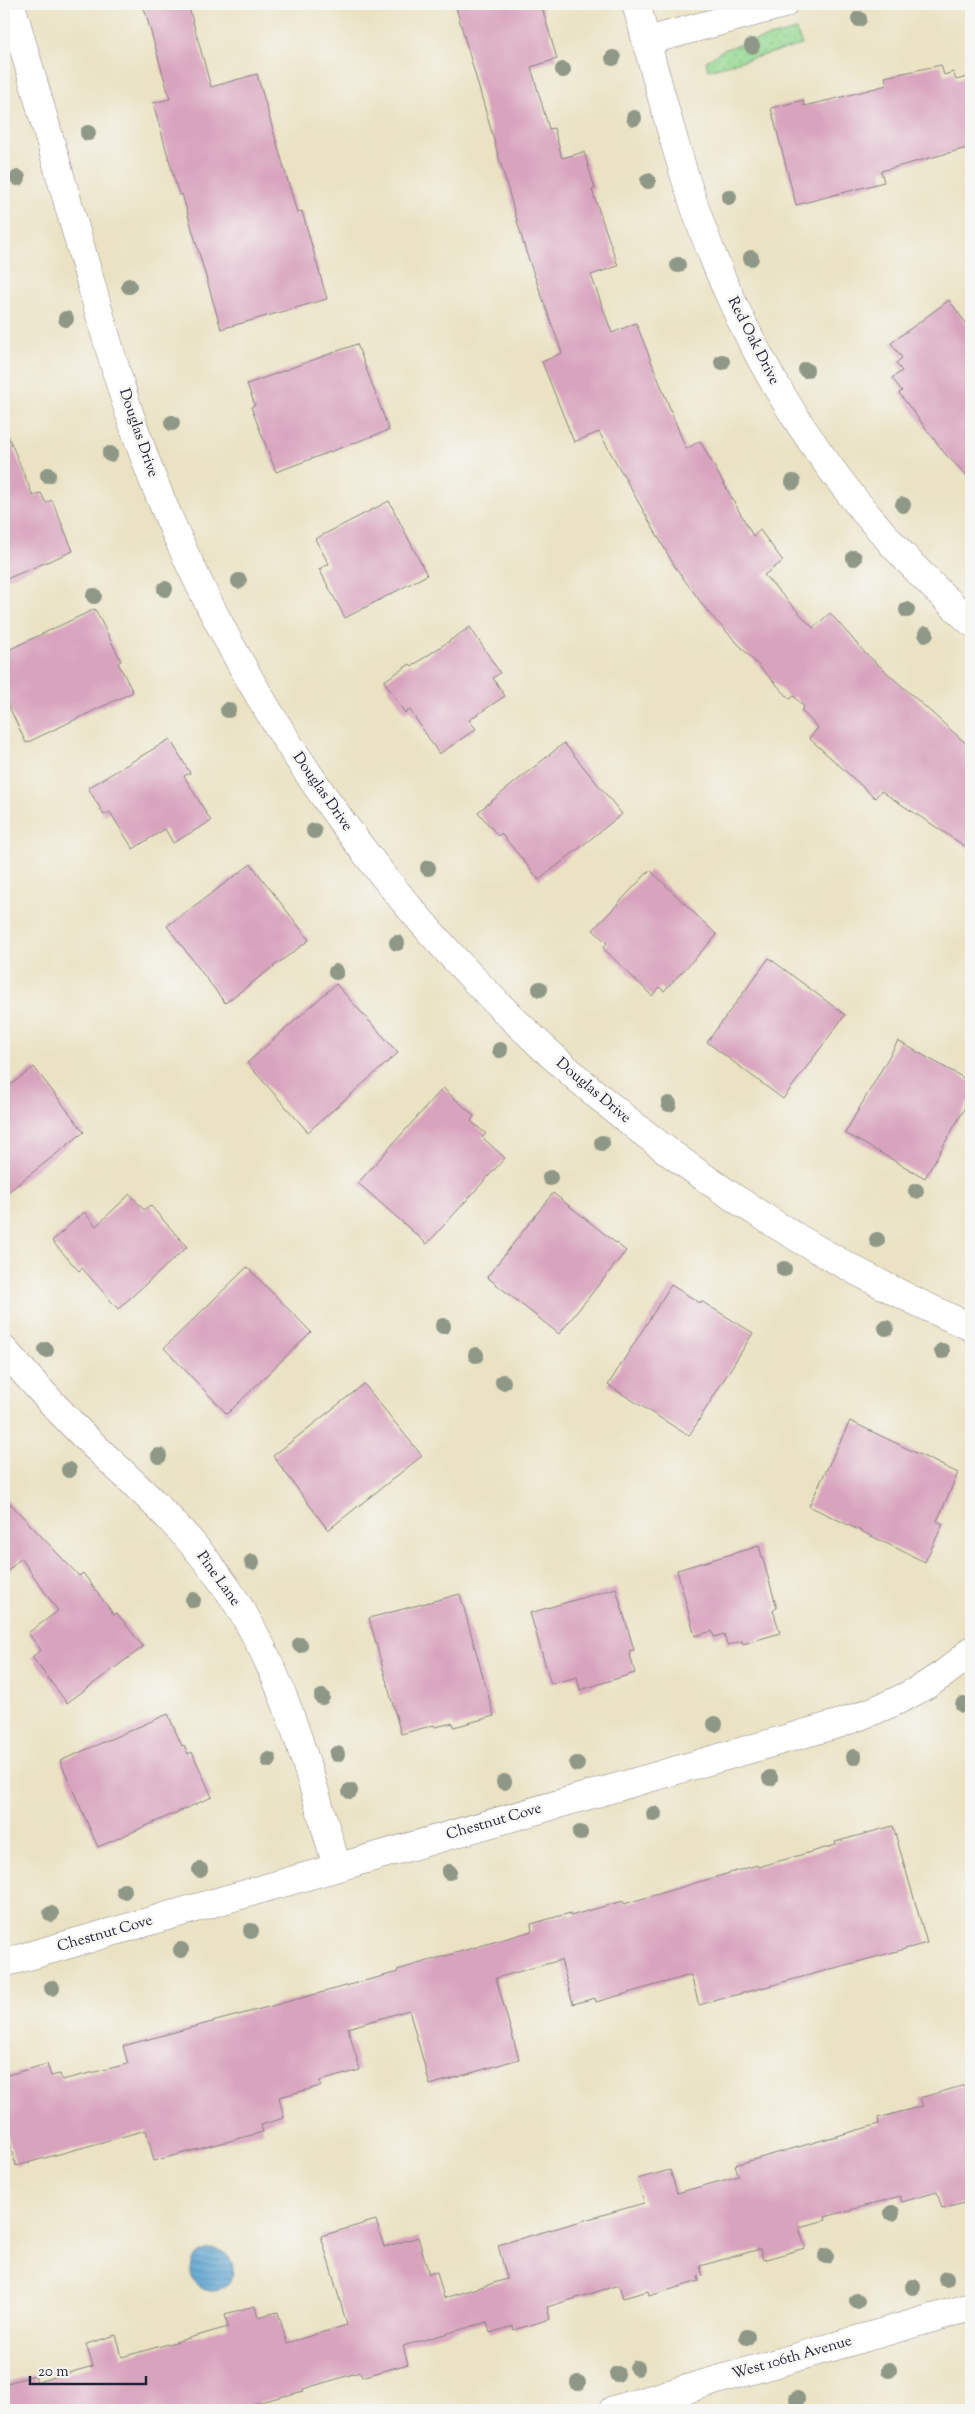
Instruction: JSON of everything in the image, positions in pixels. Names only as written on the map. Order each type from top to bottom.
[{"type":"street","name":"Douglas Drive","points":[[11,4],[108,345],[139,442],[154,481],[198,585],[220,626],[272,717],[337,816],[406,904],[481,988],[544,1050],[648,1137],[712,1183],[800,1240],[888,1289],[971,1327]]},
{"type":"street","name":"Red Oak Drive","points":[[636,4],[702,227],[732,301],[767,373],[786,406],[868,516],[924,579],[971,622]]},
{"type":"street","points":[[646,41],[784,4]]},
{"type":"street","name":"Pine Lane","points":[[4,1350],[86,1438],[181,1529],[225,1584],[244,1615],[278,1684],[295,1726],[338,1867]]},
{"type":"street","name":"Chestnut Cove","points":[[4,1963],[841,1723],[897,1702],[922,1689],[944,1675],[971,1651]]},
{"type":"street","name":"West 106th Avenue","points":[[613,2410],[971,2307]]},
{"type":"green space","points":[[796,30],[802,45],[708,70],[706,61],[723,50]]},
{"type":"water","points":[[216,2249],[224,2252],[230,2258],[233,2270],[230,2282],[224,2288],[208,2291],[200,2288],[194,2282],[191,2266],[194,2258],[200,2252]]},
{"type":"building","points":[[143,4],[188,4],[211,87],[257,74],[297,213],[302,211],[327,299],[221,329],[182,194],[179,195],[153,103],[170,99]]},
{"type":"building","points":[[455,4],[541,4],[557,59],[531,67],[549,129],[554,128],[562,158],[584,152],[595,189],[592,190],[618,266],[591,275],[612,333],[636,323],[686,449],[700,441],[753,536],[760,530],[783,561],[764,575],[813,628],[830,613],[865,653],[971,748],[971,850],[881,791],[875,798],[809,738],[818,728],[801,710],[804,707],[794,696],[790,699],[708,612],[675,567],[599,432],[574,442],[542,362],[562,353],[526,252]]},
{"type":"building","points":[[941,65],[944,75],[953,72],[956,80],[971,76],[971,147],[881,171],[884,182],[796,205],[771,108],[803,100],[804,106],[834,99],[887,85],[885,77]]},
{"type":"building","points":[[949,300],[971,330],[971,479],[946,455],[899,393],[902,391],[892,378],[902,371],[896,363],[902,358],[891,343]]},
{"type":"building","points":[[357,344],[389,430],[276,472],[251,407],[255,405],[247,384]]},
{"type":"building","points":[[5,428],[33,496],[41,493],[46,503],[52,500],[73,551],[4,580]]},
{"type":"building","points":[[389,501],[427,575],[345,618],[319,569],[329,564],[315,539]]},
{"type":"building","points":[[95,609],[121,661],[118,663],[133,692],[26,743],[4,696],[4,652]]},
{"type":"building","points":[[470,627],[500,673],[493,678],[505,696],[469,720],[476,729],[439,754],[410,710],[405,713],[384,681],[410,664],[412,666]]},
{"type":"building","points":[[170,739],[190,773],[184,776],[211,821],[173,843],[165,829],[133,849],[110,812],[104,815],[88,788]]},
{"type":"building","points":[[564,743],[622,814],[539,880],[501,833],[498,836],[478,812]]},
{"type":"building","points":[[251,864],[309,940],[225,1003],[167,926]]},
{"type":"building","points":[[650,870],[717,935],[664,991],[660,987],[652,996],[603,948],[607,943],[593,930]]},
{"type":"building","points":[[769,958],[845,1015],[783,1099],[707,1042]]},
{"type":"building","points":[[336,984],[398,1053],[308,1132],[247,1063]]},
{"type":"building","points":[[898,1041],[971,1082],[971,1097],[925,1178],[845,1133]]},
{"type":"building","points":[[34,1067],[84,1132],[4,1195],[4,1090]]},
{"type":"building","points":[[443,1088],[474,1116],[471,1121],[486,1134],[482,1137],[505,1158],[427,1244],[358,1183]]},
{"type":"building","points":[[553,1193],[626,1251],[559,1334],[487,1277]]},
{"type":"building","points":[[130,1194],[144,1210],[150,1205],[187,1247],[118,1309],[82,1268],[79,1271],[52,1241],[84,1212],[96,1226]]},
{"type":"building","points":[[247,1267],[311,1332],[227,1414],[164,1348]]},
{"type":"building","points":[[671,1285],[753,1333],[689,1436],[608,1385]]},
{"type":"building","points":[[364,1384],[422,1456],[328,1530],[273,1456]]},
{"type":"building","points":[[850,1421],[958,1473],[937,1521],[943,1524],[925,1562],[809,1506]]},
{"type":"building","points":[[4,1497],[79,1576],[83,1573],[114,1615],[117,1613],[143,1647],[67,1703],[32,1657],[41,1650],[28,1633],[58,1611],[21,1558],[4,1575]]},
{"type":"building","points":[[759,1546],[777,1608],[773,1610],[780,1633],[743,1644],[742,1641],[727,1645],[724,1634],[714,1637],[712,1631],[695,1636],[677,1570]]},
{"type":"building","points":[[616,1588],[634,1650],[629,1651],[635,1673],[580,1690],[577,1677],[551,1684],[530,1613]]},
{"type":"building","points":[[460,1594],[494,1716],[454,1727],[453,1723],[435,1727],[434,1725],[401,1734],[369,1618]]},
{"type":"building","points":[[168,1714],[182,1746],[184,1745],[188,1754],[192,1752],[212,1797],[98,1847],[60,1761]]},
{"type":"building","points":[[893,1826],[927,1943],[699,2005],[691,1975],[596,2002],[595,1998],[573,2004],[561,1960],[496,1978],[519,2059],[430,2085],[409,2010],[348,2028],[360,2070],[320,2081],[321,2086],[279,2097],[284,2118],[261,2125],[263,2132],[154,2161],[146,2130],[16,2166],[4,2122],[4,2076],[47,2064],[51,2076],[60,2074],[62,2080],[128,2064],[123,2046],[398,1972],[397,1970],[532,1931],[531,1924],[570,1913],[570,1916],[623,1901],[624,1904],[757,1865],[758,1867],[836,1845],[835,1842]]},
{"type":"building","points":[[965,2085],[971,2106],[971,2201],[942,2209],[937,2192],[902,2202],[900,2196],[825,2217],[826,2220],[799,2227],[805,2248],[763,2260],[760,2249],[700,2266],[703,2276],[698,2277],[699,2281],[649,2296],[648,2291],[623,2298],[619,2285],[547,2307],[550,2319],[514,2330],[513,2326],[490,2333],[487,2322],[403,2346],[408,2364],[362,2377],[360,2372],[303,2389],[304,2391],[228,2410],[4,2410],[4,2384],[35,2375],[37,2382],[93,2366],[86,2344],[116,2335],[122,2357],[228,2327],[225,2314],[255,2306],[258,2317],[278,2312],[287,2343],[347,2325],[321,2236],[376,2220],[384,2247],[418,2237],[429,2274],[437,2272],[444,2298],[507,2279],[498,2245],[644,2203],[637,2179],[670,2170],[677,2193],[739,2176],[735,2165],[879,2124],[878,2118],[923,2106],[920,2098]]}]
